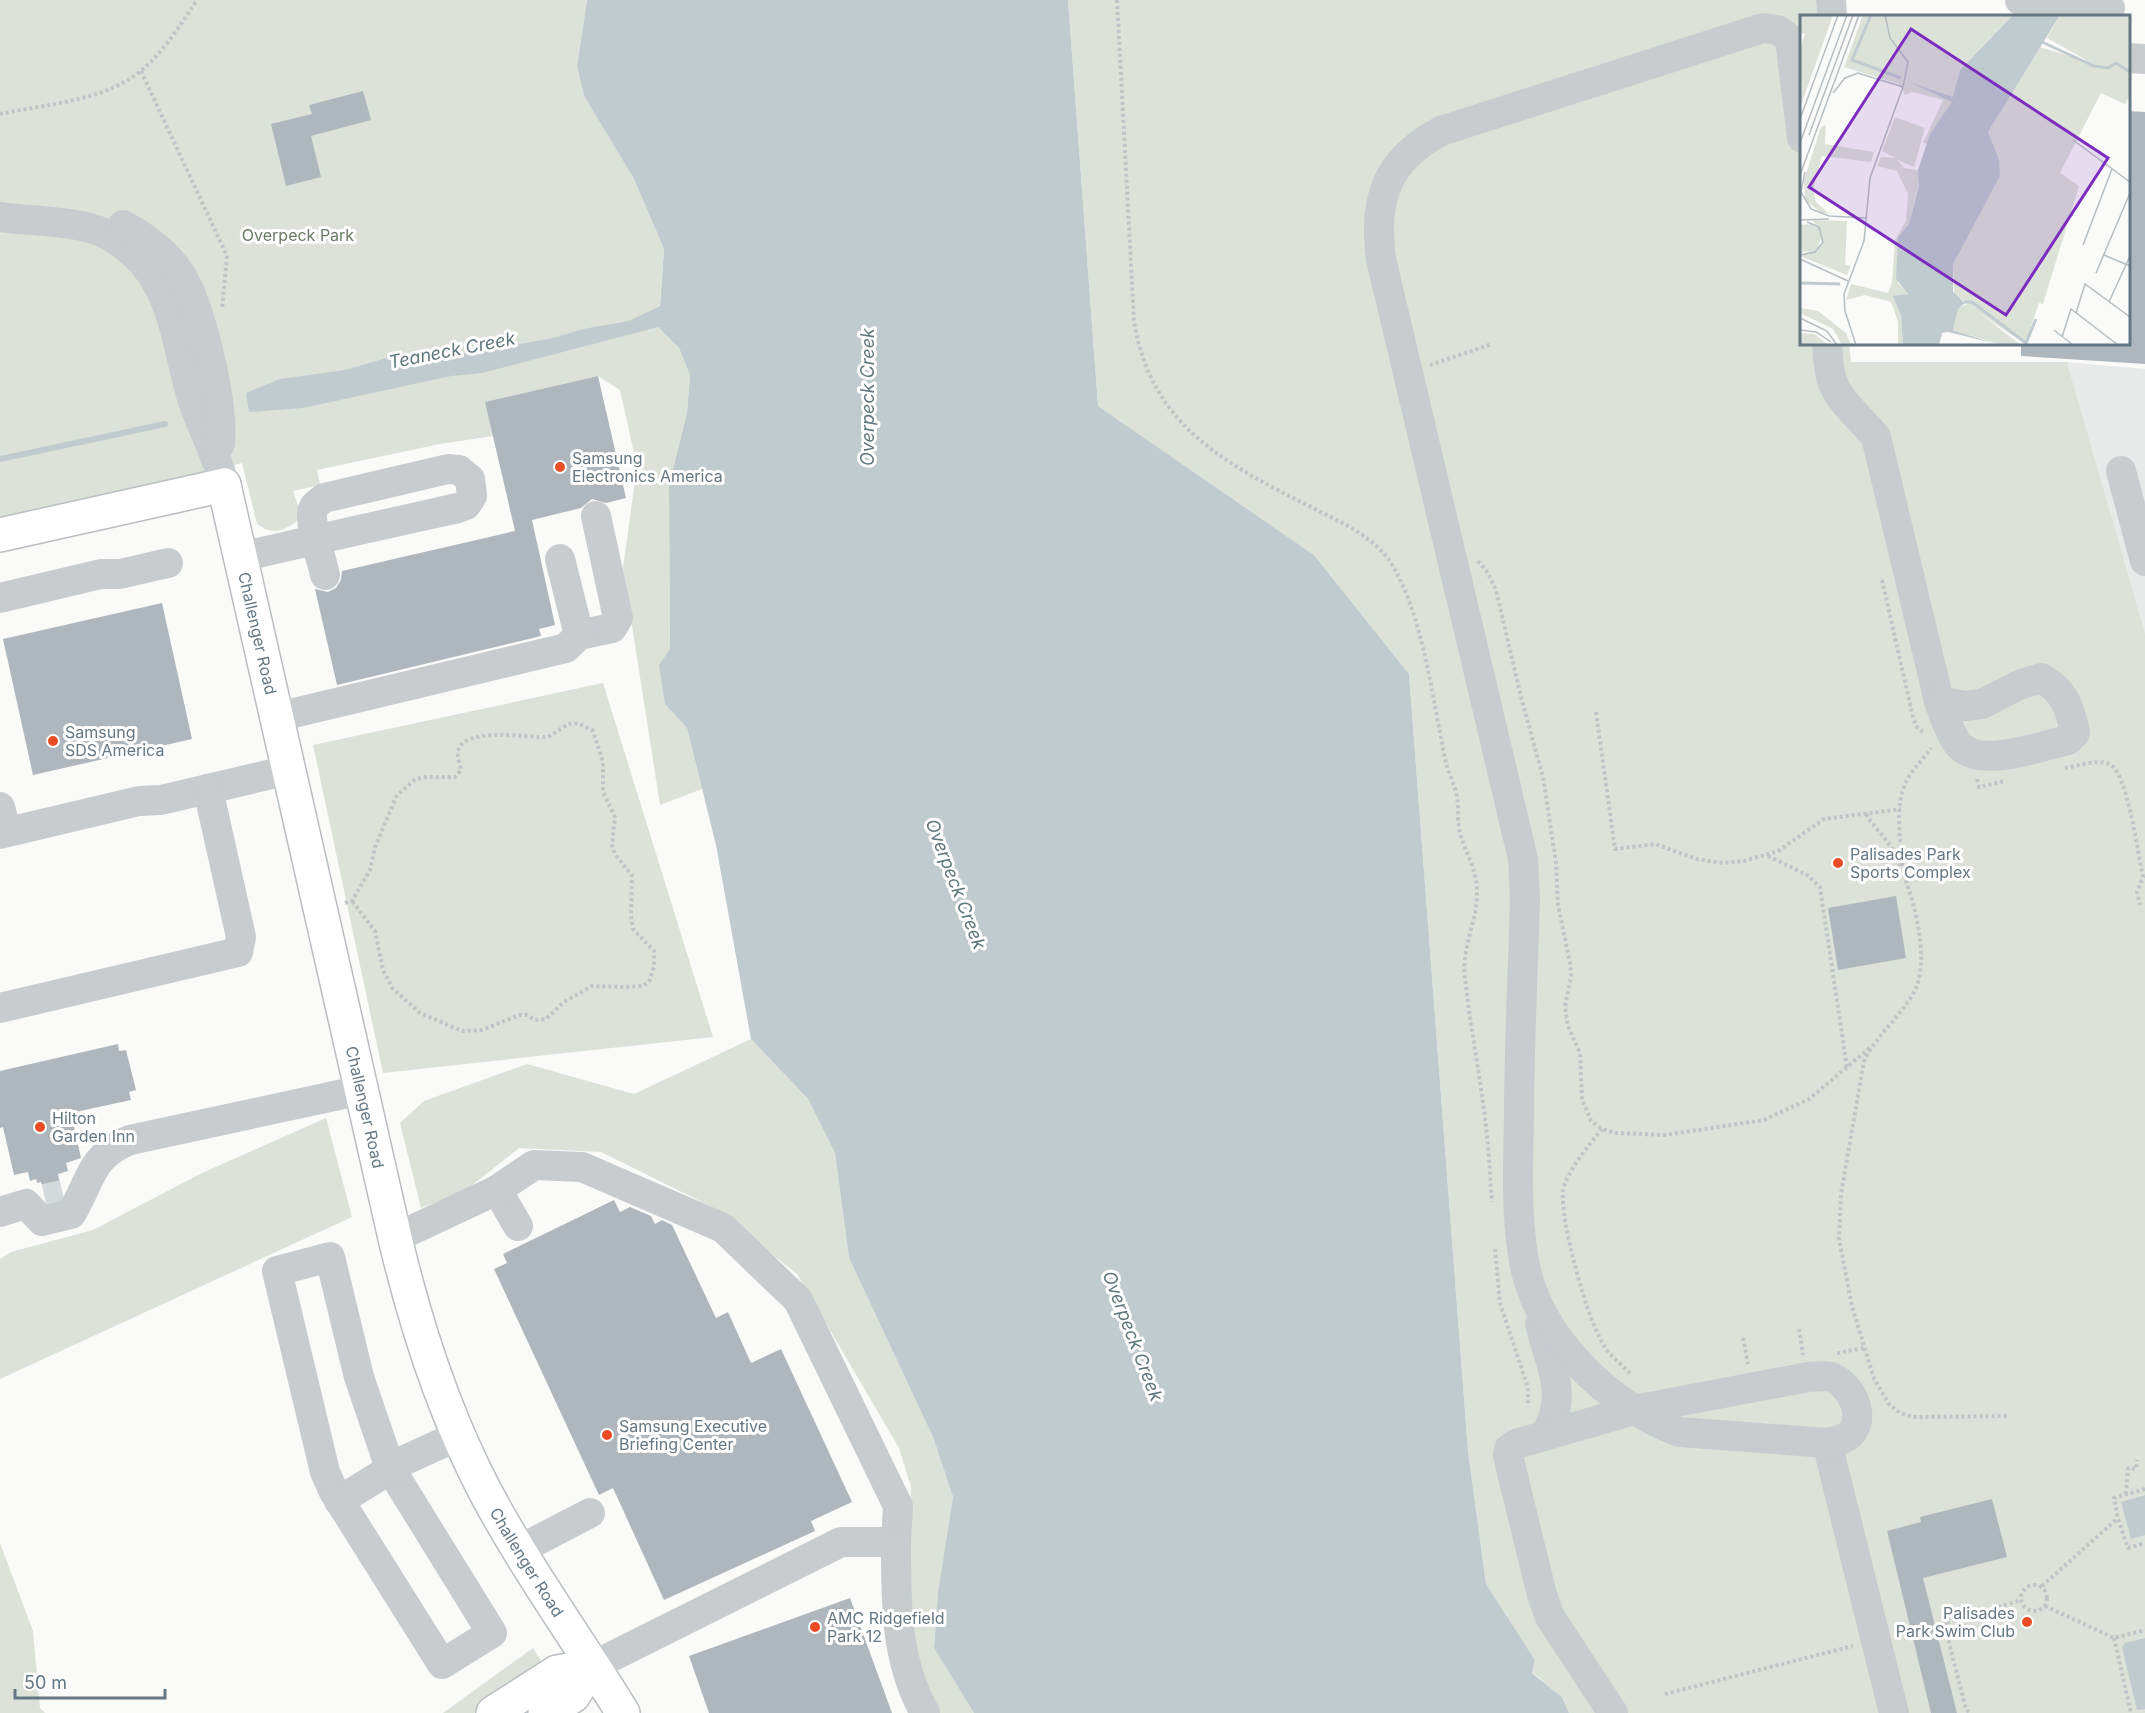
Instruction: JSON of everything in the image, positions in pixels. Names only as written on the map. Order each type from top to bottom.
[{"type":"main road","points":[[0,535],[221,472]]},
{"type":"main road","name":"Challenger Road","points":[[221,472],[395,1238],[422,1339],[458,1436],[486,1494],[622,1713]]},
{"type":"main road","points":[[494,1713],[557,1672],[593,1666]]},
{"type":"main road","points":[[545,1713],[573,1695],[593,1666]]},
{"type":"street","points":[[1831,0],[1832,15]]},
{"type":"street","points":[[2020,0],[2110,8]]},
{"type":"street","points":[[1544,1436],[1554,1421],[1557,1384],[1541,1308],[1523,1258],[1516,1185],[1525,900],[1523,859],[1381,259],[1378,213],[1384,190],[1397,167],[1409,152],[1441,130],[1740,34],[1771,29],[1778,30],[1796,40],[1800,105]]},
{"type":"street","points":[[2130,58],[2145,59]]},
{"type":"street","name":"Challenger Road","points":[[0,208],[86,215],[107,220],[139,233],[164,253],[185,281],[197,312],[219,414],[221,472]]},
{"type":"street","name":"Challenger Road","points":[[0,217],[73,225],[102,232],[141,260],[169,304],[191,395],[221,472]]},
{"type":"street","points":[[1827,345],[1831,378],[1842,401],[1861,418],[1876,437],[1939,701]]},
{"type":"street","points":[[241,557],[317,540],[458,508],[469,501],[473,491],[465,474],[448,469],[324,498],[315,505],[312,512],[317,540],[325,575]]},
{"type":"street","points":[[2121,471],[2145,561]]},
{"type":"street","points":[[277,717],[349,694],[548,653],[566,648],[579,635],[612,628],[618,618],[596,516]]},
{"type":"street","points":[[560,559],[579,635]]},
{"type":"street","points":[[0,597],[100,574],[120,574],[168,563]]},
{"type":"street","points":[[2,824],[139,801],[161,800],[290,770]]},
{"type":"street","points":[[0,1008],[238,952],[241,937],[208,789]]},
{"type":"street","points":[[43,1200],[96,1163],[104,1153],[130,1140],[362,1090]]},
{"type":"street","points":[[395,1238],[497,1190],[534,1165],[582,1167],[723,1228],[798,1300],[898,1506],[896,1610],[902,1655],[925,1713]]},
{"type":"street","points":[[497,1190],[518,1226]]},
{"type":"street","points":[[330,1257],[359,1377],[390,1468],[492,1633],[442,1664],[339,1501],[325,1472],[277,1270],[330,1257]]},
{"type":"street","points":[[1541,1308],[1561,1342],[1582,1368],[1607,1393],[1634,1410],[1657,1424],[1679,1432],[1827,1443],[1843,1439],[1853,1431],[1858,1418],[1854,1399],[1842,1383],[1829,1376],[1808,1377],[1634,1410],[1516,1444],[1508,1452],[1531,1551],[1550,1617],[1613,1713]]},
{"type":"street","points":[[339,1501],[390,1468],[458,1436]]},
{"type":"street","points":[[1827,1443],[1894,1713]]},
{"type":"street","points":[[519,1550],[590,1513]]},
{"type":"street","points":[[593,1666],[841,1542],[896,1542]]},
{"type":"path","points":[[0,114],[95,93],[123,82],[141,71],[158,55],[197,0]]},
{"type":"path","points":[[1117,0],[1134,321],[1139,349],[1155,386],[1193,437],[1209,449],[1270,488],[1355,529],[1374,545],[1388,559],[1401,583],[1412,612],[1439,715],[1446,764],[1456,795],[1462,842],[1470,856],[1476,880],[1477,894],[1468,937],[1464,976],[1488,1146],[1493,1213]]},
{"type":"path","points":[[141,71],[227,256],[222,311]]},
{"type":"path","points":[[1429,374],[1427,366],[1492,344]]},
{"type":"path","points":[[1474,552],[1496,590],[1521,697],[1543,777],[1556,863],[1558,905],[1570,963],[1571,976],[1565,1007],[1568,1026],[1580,1053],[1582,1099],[1591,1121],[1602,1129],[1665,1135],[1764,1120],[1809,1099],[1871,1047],[1914,993],[1922,973],[1917,924],[1903,876],[1890,846],[1866,814]]},
{"type":"path","points":[[1596,712],[1615,849],[1655,844],[1696,859],[1722,863],[1767,856],[1795,842],[1824,819],[1901,809]]},
{"type":"path","points":[[345,903],[352,901],[370,870],[375,847],[397,795],[406,786],[425,777],[455,777],[461,770],[457,753],[461,744],[471,739],[520,734],[548,737],[564,725],[575,722],[593,731],[603,762],[603,792],[615,817],[612,834],[615,855],[632,876],[633,929],[654,951],[654,966],[649,982],[642,986],[592,986],[564,1002],[546,1019],[535,1020],[527,1015],[519,1015],[482,1030],[462,1031],[420,1013],[393,989],[383,970],[375,931],[352,901]]},
{"type":"path","points":[[1903,876],[1901,809],[1907,780],[1935,742]]},
{"type":"path","points":[[1767,856],[1807,875],[1820,887],[1847,1069]]},
{"type":"path","points":[[1871,1047],[1864,1061],[1841,1194],[1839,1229],[1852,1306],[1874,1379],[1888,1404],[1900,1413],[1913,1417],[2007,1416]]},
{"type":"path","points":[[1602,1129],[1566,1182],[1564,1197],[1573,1259],[1588,1310],[1606,1349],[1635,1379],[1638,1386],[1634,1410]]},
{"type":"path","points":[[1495,1247],[1500,1303],[1528,1388],[1528,1405]]},
{"type":"path","points":[[2126,1494],[2128,1468],[2136,1469],[2137,1460]]},
{"type":"path","points":[[2145,1489],[2114,1498],[2118,1519],[2128,1548],[2145,1543]]},
{"type":"path","points":[[2042,1586],[2118,1519]]},
{"type":"path","points":[[2021,1600],[2025,1588],[2033,1584],[2042,1586]]},
{"type":"path","points":[[2021,1600],[2029,1610],[2037,1611],[2045,1606],[2048,1598],[2042,1586]]},
{"type":"path","points":[[1935,1626],[2021,1600]]},
{"type":"path","points":[[2045,1606],[2114,1638],[2145,1630]]},
{"type":"path","points":[[1944,1623],[1966,1709],[1970,1713]]},
{"type":"path","points":[[2114,1638],[2131,1713]]},
{"type":"path","points":[[1665,1694],[1875,1640]]},
{"type":"shaded area","points":[[2067,362],[2145,369],[2145,637]]},
{"type":"green space","name":"Overpeck Park","points":[[0,0],[587,0],[577,66],[584,96],[634,179],[664,249],[658,327],[679,348],[690,375],[687,413],[669,485],[670,649],[665,704],[687,728],[702,789],[660,805],[623,568],[637,466],[620,390],[598,376],[486,402],[493,436],[440,444],[317,470],[320,485],[293,491],[299,509],[297,521],[282,530],[267,530],[257,524],[242,463],[181,480],[0,517]]},
{"type":"green space","points":[[1068,0],[1816,0],[1817,15],[1800,15],[1800,345],[1849,345],[1851,362],[2067,362],[2145,634],[2145,1713],[1569,1713],[1562,1697],[1532,1672],[1535,1660],[1486,1584],[1468,1451],[1409,674],[1314,555],[1098,406]]},
{"type":"green space","points":[[603,683],[713,1037],[383,1073],[313,745]]},
{"type":"green space","points":[[751,1039],[808,1099],[835,1153],[849,1258],[933,1437],[953,1497],[938,1592],[934,1648],[974,1713],[935,1713],[909,1642],[908,1567],[911,1487],[899,1448],[797,1274],[712,1207],[601,1152],[519,1148],[465,1191],[421,1208],[400,1123],[424,1101],[527,1064],[634,1094]]},
{"type":"green space","points":[[326,1118],[352,1217],[0,1379],[0,1259],[11,1252],[93,1230],[200,1174]]},
{"type":"green space","points":[[0,1543],[33,1631],[40,1708],[45,1713],[0,1713]]},
{"type":"green space","points":[[533,1648],[545,1667],[540,1671],[474,1713],[443,1713]]},
{"type":"water","name":"Overpeck Creek","points":[[587,0],[1068,0],[1098,406],[1314,555],[1409,674],[1468,1451],[1486,1584],[1535,1660],[1532,1673],[1562,1697],[1569,1713],[974,1713],[934,1648],[938,1592],[953,1497],[933,1437],[849,1258],[835,1153],[808,1099],[751,1039],[716,845],[687,728],[665,704],[659,665],[670,649],[669,485],[687,413],[690,375],[679,348],[658,327],[482,373],[451,376],[303,408],[249,412],[246,393],[280,379],[345,370],[390,357],[442,348],[467,354],[553,338],[583,329],[629,321],[660,306],[664,249],[634,179],[584,96],[577,66]]},
{"type":"water","points":[[2145,1495],[2145,1535],[2131,1539],[2121,1502]]},
{"type":"water","points":[[2145,1638],[2145,1709],[2137,1710],[2122,1647],[2125,1643]]},
{"type":"building","points":[[363,91],[371,120],[311,136],[321,177],[286,186],[271,124],[312,114],[309,105]]},
{"type":"building","points":[[2130,111],[2145,112],[2145,364],[2021,356],[2021,345],[2130,345]]},
{"type":"building","points":[[598,376],[626,498],[606,503],[592,499],[581,508],[532,520],[555,625],[539,629],[541,636],[337,685],[315,589],[328,592],[336,588],[341,580],[342,571],[515,531],[485,402]]},
{"type":"building","points":[[162,603],[192,739],[33,775],[3,639]]},
{"type":"building","points":[[1896,896],[1906,958],[1838,970],[1828,908]]},
{"type":"building","name":"Hilton Garden Inn","points":[[118,1044],[119,1051],[126,1050],[136,1090],[129,1092],[131,1100],[71,1113],[81,1158],[66,1163],[68,1171],[58,1174],[62,1194],[60,1199],[48,1202],[41,1182],[37,1183],[36,1179],[30,1181],[28,1172],[14,1175],[3,1127],[0,1128],[0,1071]]},
{"type":"building","points":[[614,1200],[620,1212],[630,1207],[651,1216],[655,1224],[662,1220],[672,1225],[716,1318],[728,1312],[751,1363],[781,1349],[852,1502],[811,1521],[815,1531],[664,1600],[613,1488],[599,1495],[494,1269],[507,1263],[503,1254]]},
{"type":"building","points":[[1992,1499],[2007,1557],[1923,1578],[1957,1713],[1931,1713],[1887,1531],[1921,1522],[1920,1517]]},
{"type":"building","name":"AMC Ridgefield Park 12","points":[[850,1598],[892,1713],[709,1713],[689,1656]]},
{"type":"waterway","name":"Teaneck Creek","points":[[0,459],[165,424]]},
{"type":"tunnel","points":[[45,1199],[63,1195]]},
{"type":"place","name":"Samsung Electronics America","points":[[560,467]]},
{"type":"place","name":"Samsung SDS America","points":[[53,741]]},
{"type":"place","name":"Palisades Park Sports Complex","points":[[1838,863]]},
{"type":"place","name":"Hilton Garden Inn","points":[[40,1127]]},
{"type":"place","name":"Samsung Executive Briefing Center","points":[[607,1435]]},
{"type":"place","name":"Palisades Park Swim Club","points":[[2027,1622]]},
{"type":"place","name":"AMC Ridgefield Park 12","points":[[815,1627]]}]
